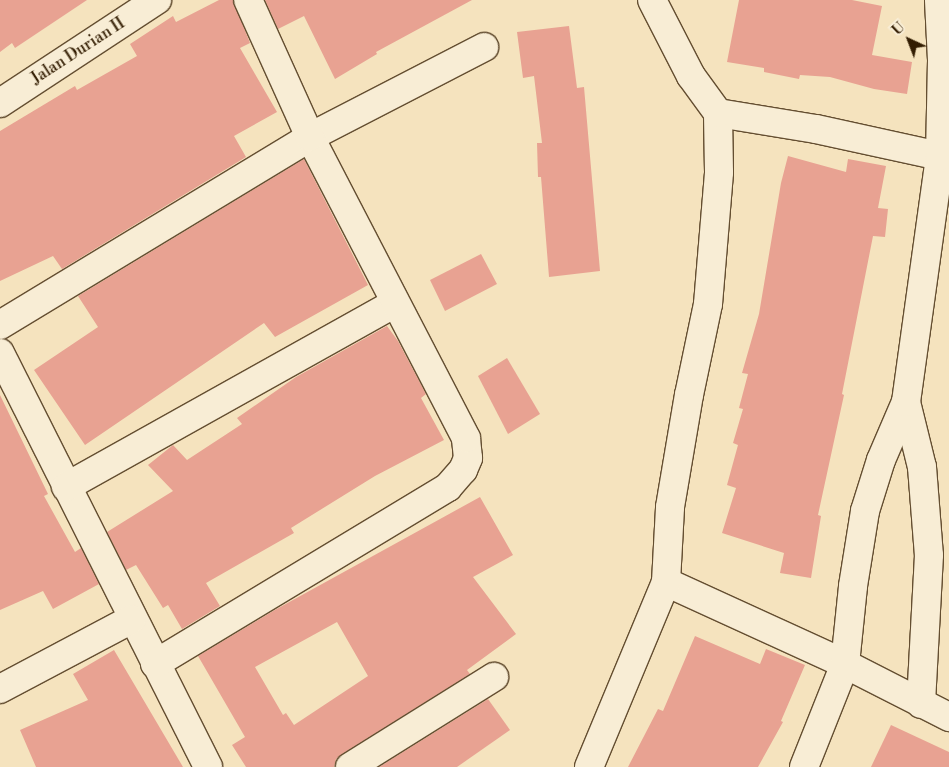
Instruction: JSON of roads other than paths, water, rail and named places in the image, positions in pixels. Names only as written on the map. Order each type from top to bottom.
[{"type":"street","name":"Jalan Durian II","points":[[0,103],[157,0]]},
{"type":"street","points":[[155,664],[448,486],[463,470],[468,458],[466,438],[310,137],[248,0]]},
{"type":"street","points":[[589,767],[666,582],[670,507],[689,395],[708,304],[718,172],[718,113],[691,76],[652,0]]},
{"type":"street","points":[[804,767],[845,664],[853,586],[865,511],[882,460],[906,402],[945,156],[939,0]]},
{"type":"street","points":[[0,325],[310,137],[484,47]]},
{"type":"street","points":[[718,113],[816,129],[945,156]]},
{"type":"street","points":[[66,487],[395,303]]},
{"type":"street","points":[[0,353],[208,767]]},
{"type":"street","points":[[906,402],[922,467],[929,555],[921,704]]},
{"type":"street","points":[[666,582],[845,664],[949,717]]},
{"type":"street","points":[[0,689],[132,619]]},
{"type":"street","points":[[350,767],[494,677]]}]
